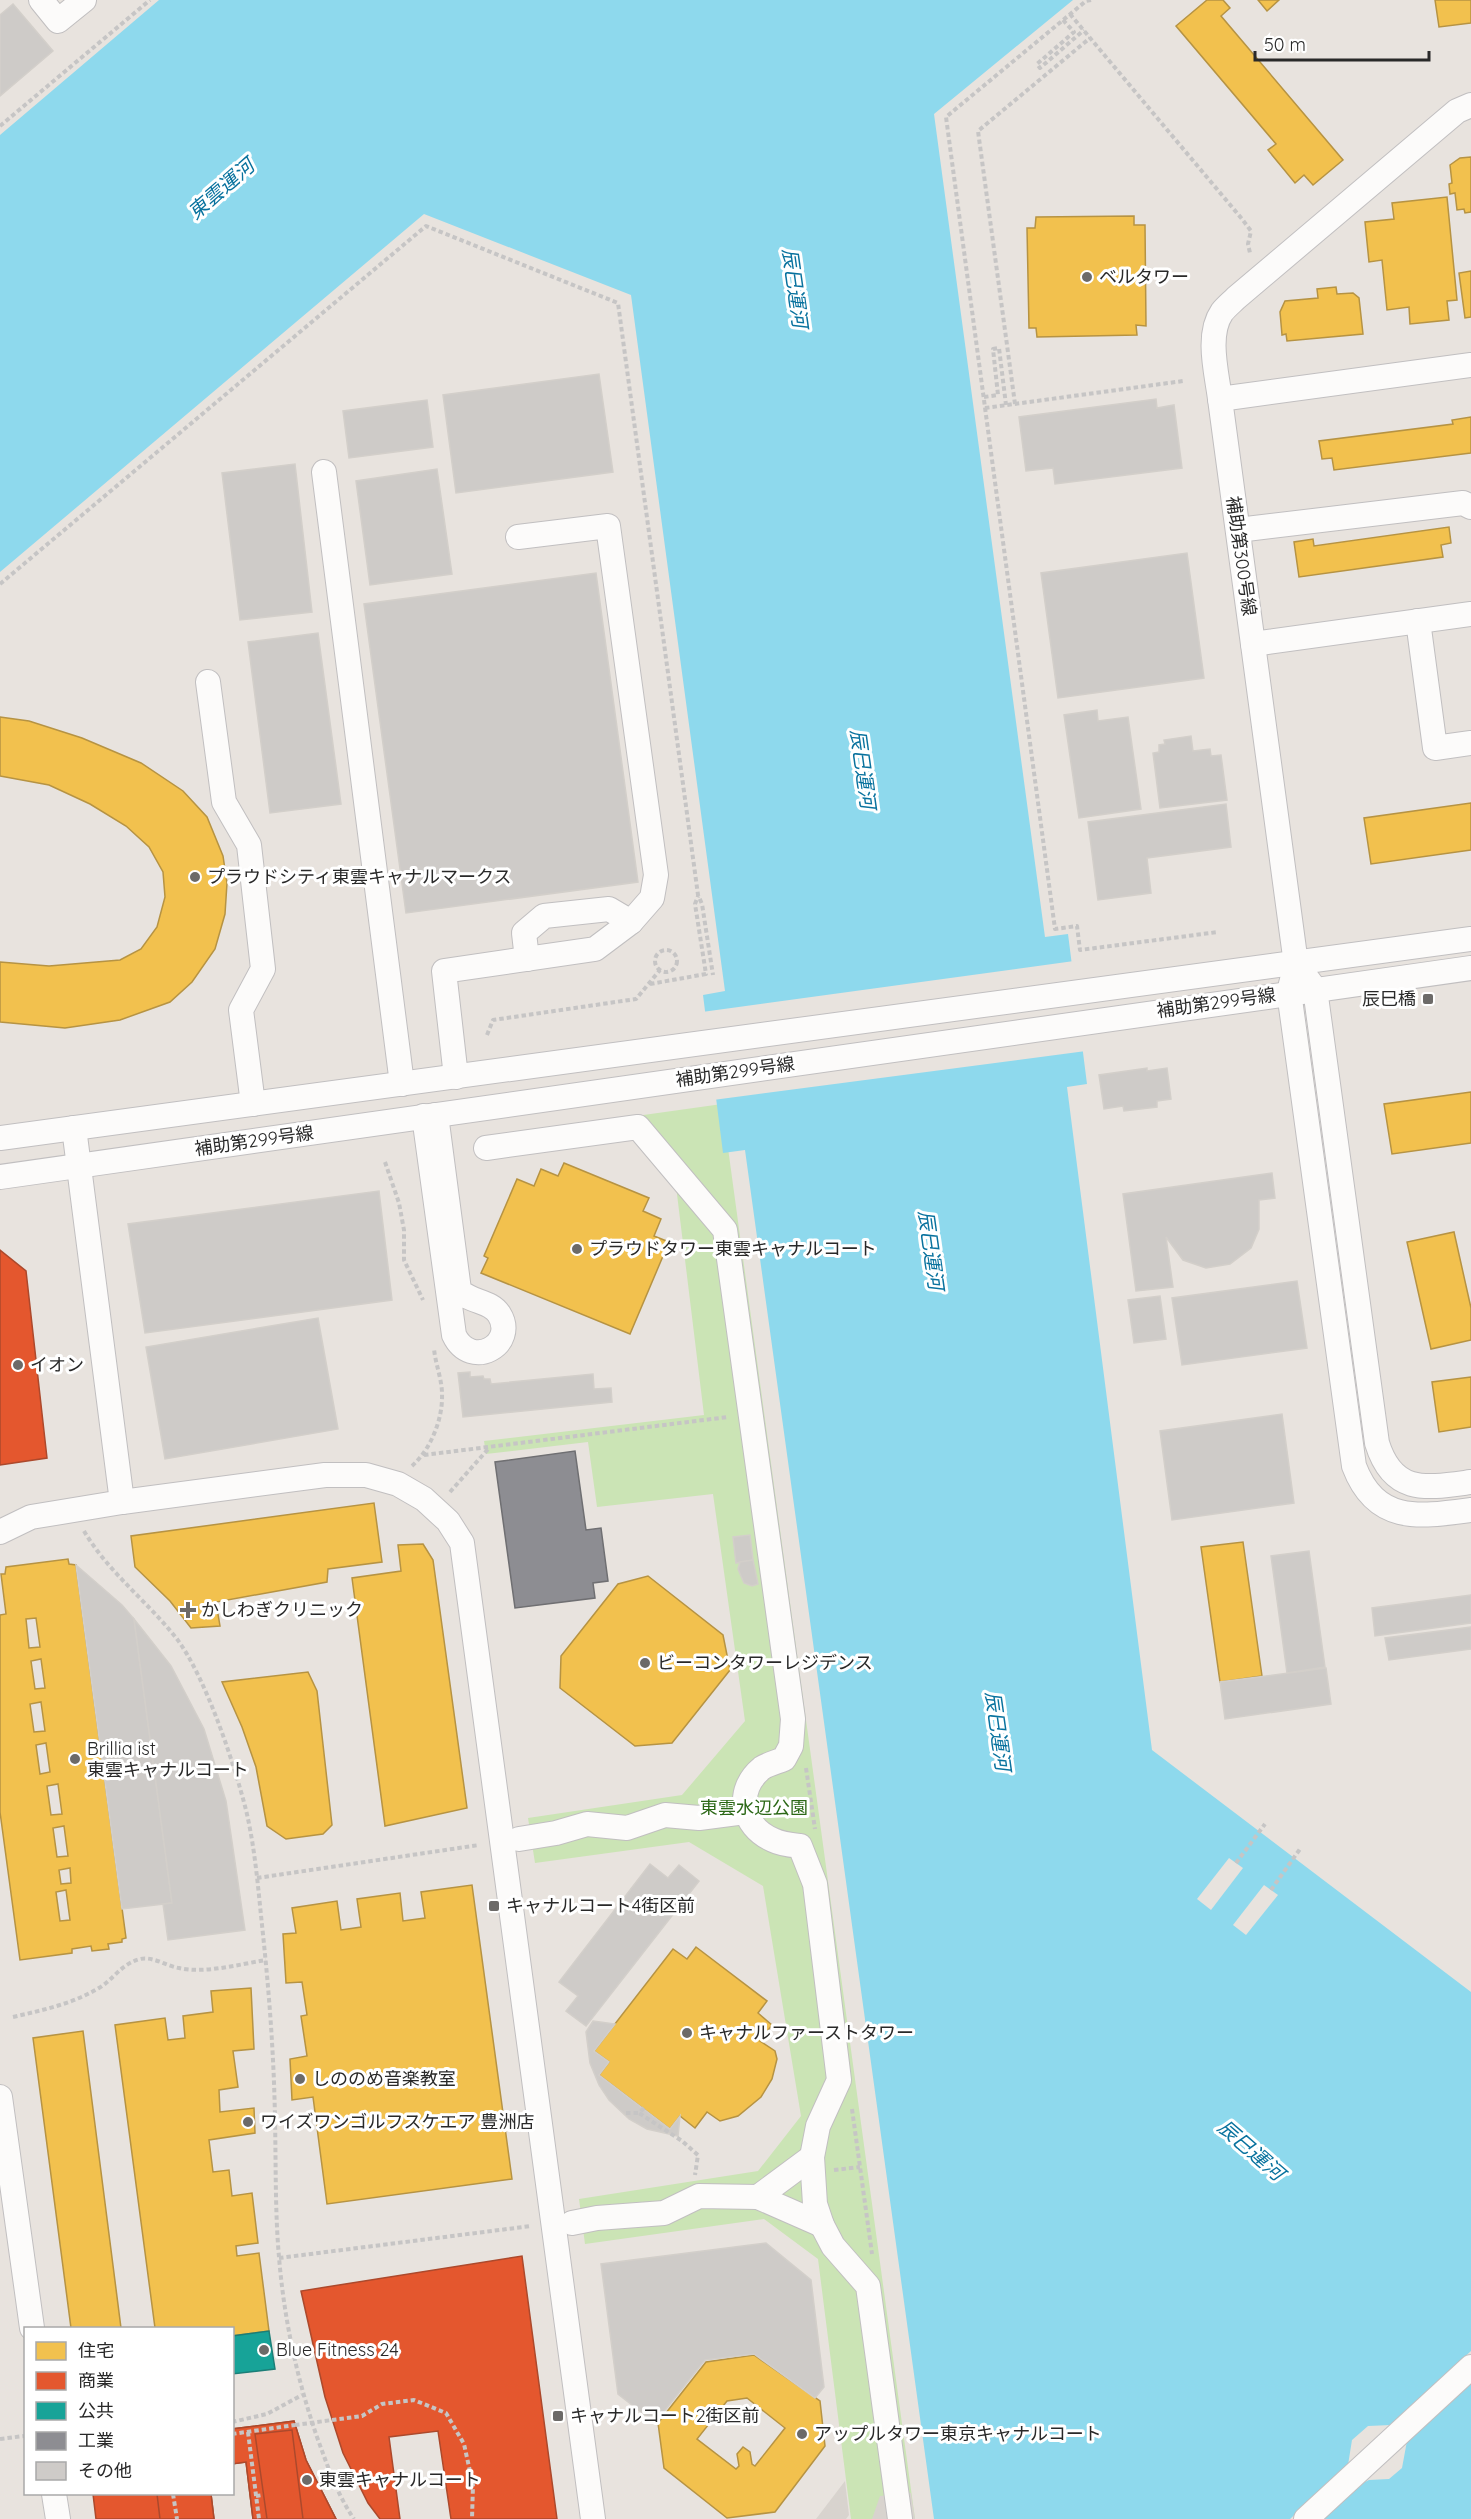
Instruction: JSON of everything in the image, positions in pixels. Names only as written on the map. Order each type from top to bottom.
[{"type":"street","points":[[41,0],[58,21],[84,0]]},
{"type":"street","name":"補助第300号線","points":[[1296,964],[1220,399],[1214,352],[1215,333],[1221,314],[1236,298],[1457,111],[1471,105]]},
{"type":"street","points":[[1220,399],[1471,365]]},
{"type":"street","points":[[324,472],[402,1084]]},
{"type":"street","points":[[1238,530],[1463,503],[1471,507]]},
{"type":"street","points":[[456,1077],[444,971],[595,950],[631,922],[652,898],[656,875],[608,526],[518,537]]},
{"type":"street","points":[[1253,644],[1471,614]]},
{"type":"street","points":[[1418,621],[1436,747],[1471,743]]},
{"type":"street","points":[[208,682],[224,802],[249,845],[263,969],[241,1010],[253,1104]]},
{"type":"street","points":[[527,959],[524,933],[544,916],[609,909],[631,922]]},
{"type":"street","name":"補助第299号線","points":[[0,1138],[1471,939]]},
{"type":"street","points":[[1296,964],[1315,989],[1377,1443],[1382,1459],[1389,1470],[1403,1481],[1422,1488],[1471,1482]]},
{"type":"street","points":[[1296,964],[1289,992],[1354,1466],[1359,1481],[1368,1494],[1395,1512],[1412,1516],[1471,1510]]},
{"type":"street","name":"補助第299号線","points":[[0,1177],[1289,992],[1471,968]]},
{"type":"street","points":[[430,1115],[459,1290],[466,1297],[490,1305],[497,1310],[503,1326],[499,1342],[486,1352],[478,1353],[463,1348],[454,1335],[430,1115]]},
{"type":"street","points":[[486,1148],[638,1127],[725,1230],[793,1719],[791,1746],[784,1759],[764,1767],[752,1778],[745,1795],[745,1812],[750,1822],[767,1837],[800,1846],[815,1884],[839,2080],[818,2126],[812,2157],[815,2204],[822,2225],[833,2246],[868,2286],[900,2519]]},
{"type":"street","points":[[74,1128],[122,1502]]},
{"type":"street","points":[[0,1532],[31,1517],[122,1502],[325,1475],[366,1475],[398,1484],[424,1499],[448,1521],[462,1543],[593,2519]]},
{"type":"street","points":[[519,1839],[556,1833],[587,1824],[627,1828],[665,1815],[699,1818],[745,1812]]},
{"type":"street","points":[[0,2097],[32,2327]]},
{"type":"street","points":[[758,2197],[812,2157]]},
{"type":"street","points":[[572,2223],[597,2218],[664,2213],[699,2196],[758,2197],[822,2225]]},
{"type":"street","points":[[1306,2519],[1471,2367]]},
{"type":"street","points":[[54,2495],[58,2519]]},
{"type":"path","points":[[0,126],[150,0]]},
{"type":"path","points":[[1091,0],[1086,1],[946,117],[1055,929],[1077,926],[1080,950],[1218,932]]},
{"type":"path","points":[[1070,14],[1242,219],[1251,231],[1248,244],[1250,253]]},
{"type":"path","points":[[1063,20],[1074,32],[1037,64],[1040,68],[1084,30]]},
{"type":"path","points":[[1015,404],[978,131],[1090,38]]},
{"type":"path","points":[[0,584],[426,226],[618,303],[698,896],[702,904],[713,975]]},
{"type":"path","points":[[984,397],[999,395],[993,349],[999,348],[1006,405]]},
{"type":"path","points":[[985,408],[1183,381]]},
{"type":"path","points":[[649,984],[706,974],[695,904],[698,896]]},
{"type":"path","points":[[664,950],[671,950],[676,954],[676,966],[672,971],[660,970],[655,961],[656,956],[664,950]]},
{"type":"path","points":[[487,1035],[493,1020],[636,999],[660,970]]},
{"type":"path","points":[[385,1162],[399,1203],[404,1230],[404,1260],[425,1305]]},
{"type":"path","points":[[410,1467],[424,1455],[437,1425],[442,1395],[434,1346]]},
{"type":"path","points":[[424,1455],[750,1414]]},
{"type":"path","points":[[447,1495],[490,1447]]},
{"type":"path","points":[[84,1531],[92,1545],[179,1642],[195,1669],[218,1721],[246,1810],[257,1878],[266,1960],[274,2087],[279,2258],[287,2329],[303,2395],[337,2494],[354,2519]]},
{"type":"path","points":[[806,1770],[815,1830]]},
{"type":"path","points":[[1236,1863],[1265,1824]]},
{"type":"path","points":[[257,1878],[486,1845]]},
{"type":"path","points":[[1271,1890],[1300,1849]]},
{"type":"path","points":[[13,2017],[69,2004],[102,1986],[122,1967],[141,1959],[159,1961],[180,1969],[220,1968],[266,1960]]},
{"type":"path","points":[[839,2080],[849,2087],[874,2274],[868,2286]]},
{"type":"path","points":[[639,2113],[644,2108]]},
{"type":"path","points":[[626,2113],[639,2113],[682,2141],[698,2156],[694,2172],[699,2196]]},
{"type":"path","points":[[279,2258],[534,2225]]},
{"type":"path","points":[[234,2422],[267,2414],[303,2395]]},
{"type":"path","points":[[234,2434],[362,2416],[382,2404],[414,2400],[446,2413],[464,2444],[473,2485],[472,2519]]},
{"type":"path","points":[[248,2432],[259,2519]]},
{"type":"path","points":[[0,2439],[24,2436]]},
{"type":"path","points":[[173,2495],[177,2519]]},
{"type":"path","points":[[256,2496],[264,2495]]},
{"type":"green space","name":"東雲水辺公園","points":[[722,1104],[915,2519],[851,2519],[818,2259],[764,2219],[585,2244],[579,2199],[758,2171],[801,2116],[763,1886],[689,1842],[535,1863],[528,1818],[682,1795],[745,1721],[713,1494],[597,1507],[588,1442],[486,1454],[484,1441],[704,1415],[676,1186],[638,1139],[518,1155],[515,1133]]},
{"type":"shaded area","points":[[845,2481],[849,2515],[846,2519],[816,2519]]},
{"type":"shaded area","points":[[911,2493],[915,2519],[872,2519],[880,2496]]},
{"type":"water","points":[[159,0],[1073,0],[934,114],[1045,937],[1068,934],[1087,1084],[1067,1087],[1152,1750],[1471,1992],[1471,2519],[934,2519],[745,1150],[723,1153],[703,995],[725,991],[631,295],[424,214],[0,572],[0,135]]},
{"type":"pier","points":[[1074,961],[1086,1051],[713,1100],[702,1012]]},
{"type":"pier","points":[[1229,1858],[1243,1868],[1211,1910],[1197,1899]]},
{"type":"pier","points":[[1264,1885],[1278,1895],[1246,1935],[1233,1925]]},
{"type":"pier","points":[[1471,2351],[1471,2382],[1407,2441],[1402,2468],[1389,2479],[1369,2480],[1361,2484],[1322,2519],[1290,2519],[1348,2465],[1352,2440],[1368,2426],[1391,2425]]},
{"type":"building: 住宅","points":[[1207,0],[1223,0],[1230,8],[1221,16],[1343,160],[1313,185],[1304,175],[1295,183],[1268,150],[1276,144],[1176,26]]},
{"type":"building: 住宅","points":[[1258,0],[1279,0],[1267,11]]},
{"type":"building: 住宅","points":[[1435,0],[1471,0],[1471,23],[1439,27]]},
{"type":"building: 住宅","points":[[1471,157],[1471,212],[1465,213],[1464,209],[1457,210],[1455,193],[1450,194],[1449,184],[1452,183],[1450,165],[1460,158]]},
{"type":"building: 住宅","points":[[1447,197],[1457,300],[1447,301],[1449,320],[1410,324],[1409,307],[1387,310],[1382,260],[1369,262],[1365,222],[1394,219],[1392,203]]},
{"type":"building: 住宅","name":"ベルタワー","points":[[1134,216],[1134,225],[1145,225],[1146,326],[1136,325],[1137,335],[1037,337],[1036,328],[1029,328],[1027,228],[1035,228],[1036,217]]},
{"type":"building: 住宅","points":[[1471,271],[1471,317],[1465,318],[1459,273]]},
{"type":"building: 住宅","points":[[1336,287],[1337,294],[1353,293],[1359,298],[1363,334],[1287,341],[1286,334],[1282,335],[1280,312],[1285,301],[1318,298],[1317,289]]},
{"type":"building: 住宅","points":[[1471,417],[1471,453],[1334,470],[1332,458],[1322,459],[1319,441],[1453,424],[1452,420]]},
{"type":"building: 住宅","points":[[1449,527],[1451,543],[1441,545],[1443,557],[1299,577],[1294,542],[1313,539],[1314,546]]},
{"type":"building: 住宅","name":"プラウドシティ東雲キャナルマークス","points":[[0,717],[29,721],[82,738],[141,763],[183,791],[207,817],[223,856],[227,883],[225,914],[215,949],[192,982],[170,1002],[120,1020],[65,1028],[0,1022],[0,962],[49,966],[120,960],[141,949],[157,927],[165,897],[163,872],[149,847],[126,826],[90,804],[49,785],[0,776]]},
{"type":"building: 住宅","points":[[1471,803],[1471,850],[1371,864],[1364,818]]},
{"type":"building: 住宅","points":[[1471,1092],[1471,1143],[1392,1154],[1384,1104]]},
{"type":"building: 住宅","name":"プラウドタワー東雲キャナルコート","points":[[564,1163],[649,1198],[643,1211],[661,1219],[654,1236],[669,1242],[630,1334],[481,1273],[488,1258],[484,1256],[517,1179],[534,1186],[541,1169],[558,1176]]},
{"type":"building: 住宅","points":[[1454,1232],[1471,1308],[1471,1340],[1431,1349],[1407,1242]]},
{"type":"building: 住宅","points":[[1471,1377],[1471,1427],[1439,1432],[1432,1382]]},
{"type":"building: 住宅","points":[[374,1503],[382,1562],[328,1569],[327,1582],[216,1602],[220,1626],[191,1628],[170,1601],[135,1567],[131,1536]]},
{"type":"building: 住宅","points":[[1243,1542],[1262,1676],[1220,1682],[1201,1547]]},
{"type":"building: 住宅","points":[[423,1544],[433,1560],[467,1808],[385,1826],[352,1578],[401,1571],[398,1545]]},
{"type":"building: 住宅","name":"Brillia ist 東雲キャナルコート","points":[[68,1559],[69,1564],[76,1565],[126,1938],[122,1939],[122,1942],[108,1944],[109,1949],[92,1951],[91,1946],[72,1949],[72,1953],[20,1960],[0,1812],[0,1615],[6,1614],[1,1574],[5,1574],[6,1567]],"holes":[[[36,1618],[40,1647],[29,1648],[26,1619]],[[41,1659],[45,1688],[35,1689],[31,1661]],[[41,1702],[45,1731],[34,1732],[30,1704]],[[46,1743],[50,1772],[40,1774],[36,1745]],[[58,1784],[62,1814],[51,1815],[47,1786]],[[64,1826],[68,1856],[57,1857],[53,1828]],[[70,1868],[71,1883],[61,1884],[59,1870]],[[66,1890],[70,1920],[60,1921],[56,1892]]]},
{"type":"building: 住宅","name":"ビーコンタワーレジデンス","points":[[648,1576],[723,1635],[730,1670],[672,1743],[635,1746],[560,1688],[561,1656],[618,1584]]},
{"type":"building: 住宅","points":[[308,1672],[317,1691],[332,1825],[323,1834],[286,1839],[267,1826],[256,1767],[242,1727],[222,1682]]},
{"type":"building: 住宅","points":[[472,1885],[512,2179],[327,2204],[313,2097],[292,2100],[290,2059],[307,2056],[301,2016],[307,2015],[302,1982],[286,1983],[283,1934],[296,1933],[292,1908],[337,1901],[341,1930],[361,1927],[357,1899],[400,1893],[403,1921],[425,1918],[421,1892]]},
{"type":"building: 住宅","name":"キャナルファーストタワー","points":[[696,1947],[767,2001],[758,2013],[772,2025],[760,2041],[775,2051],[777,2059],[772,2079],[761,2097],[738,2116],[720,2121],[707,2112],[695,2128],[680,2116],[670,2129],[599,2075],[609,2062],[594,2051],[673,1949],[687,1959]]},
{"type":"building: 住宅","points":[[251,1988],[254,2049],[233,2051],[238,2087],[219,2090],[220,2112],[254,2108],[255,2133],[209,2140],[213,2172],[229,2170],[232,2196],[252,2193],[258,2243],[236,2246],[237,2256],[259,2253],[269,2331],[234,2336],[234,2327],[155,2327],[115,2025],[165,2018],[168,2040],[185,2038],[183,2016],[213,2012],[211,1991]]},
{"type":"building: 住宅","points":[[83,2031],[121,2327],[71,2327],[33,2038]]},
{"type":"building: 住宅","name":"アップルタワー東京キャナルコート","points":[[754,2355],[820,2401],[825,2446],[775,2512],[727,2518],[664,2468],[658,2423],[706,2362]],"holes":[[[747,2398],[785,2428],[755,2466],[752,2464],[750,2452],[743,2447],[737,2454],[739,2466],[736,2469],[697,2439],[727,2401]]]},
{"type":"building: 商業","name":"イオン","points":[[0,1250],[26,1271],[47,1458],[0,1465]]},
{"type":"building: 商業","points":[[522,2256],[557,2519],[451,2519],[438,2431],[389,2437],[400,2519],[380,2519],[368,2503],[343,2453],[325,2397],[301,2291]]},
{"type":"building: 商業","points":[[294,2421],[306,2460],[336,2519],[253,2519],[246,2462],[234,2464],[234,2429]]},
{"type":"building: 商業","name":"東雲キャナルコート","points":[[294,2421],[306,2460],[336,2519],[303,2519],[292,2430],[255,2434],[267,2519],[253,2519],[246,2462],[234,2464],[234,2429]]},
{"type":"building: 商業","points":[[93,2495],[211,2495],[214,2519],[96,2519]]},
{"type":"building: 商業","points":[[157,2495],[211,2495],[214,2519],[160,2519]]},
{"type":"building: 公共","points":[[269,2331],[275,2369],[234,2374],[234,2336]]},
{"type":"building: 工業","points":[[575,1451],[586,1530],[601,1528],[608,1581],[593,1583],[595,1598],[515,1608],[495,1462]]},
{"type":"building: その他","points":[[13,4],[53,51],[0,96],[0,15]]},
{"type":"building: その他","points":[[599,374],[613,472],[456,493],[443,395]]},
{"type":"building: その他","points":[[1156,399],[1157,408],[1174,405],[1182,468],[1055,484],[1053,468],[1026,471],[1019,417]]},
{"type":"building: その他","points":[[427,400],[433,447],[349,458],[343,411]]},
{"type":"building: その他","points":[[295,464],[312,612],[240,620],[222,473]]},
{"type":"building: その他","points":[[437,469],[452,574],[370,585],[356,481]]},
{"type":"building: その他","points":[[1187,553],[1204,678],[1058,698],[1041,573]]},
{"type":"building: その他","points":[[596,573],[638,882],[406,913],[364,604]]},
{"type":"building: その他","points":[[318,633],[341,804],[270,813],[248,642]]},
{"type":"building: その他","points":[[1097,710],[1098,721],[1128,717],[1141,809],[1079,818],[1064,715]]},
{"type":"building: その他","points":[[1191,736],[1193,751],[1210,749],[1211,756],[1221,755],[1227,800],[1160,808],[1153,753],[1159,752],[1159,745],[1165,744],[1164,740]]},
{"type":"building: その他","points":[[1226,804],[1231,847],[1147,858],[1151,893],[1098,900],[1088,822]]},
{"type":"building: その他","points":[[1147,1068],[1147,1071],[1167,1068],[1171,1099],[1157,1101],[1157,1107],[1124,1111],[1123,1106],[1104,1109],[1099,1075]]},
{"type":"building: その他","points":[[1272,1173],[1275,1198],[1259,1200],[1259,1229],[1251,1248],[1230,1264],[1206,1268],[1183,1260],[1166,1237],[1173,1287],[1136,1291],[1123,1194]]},
{"type":"building: その他","points":[[379,1191],[392,1300],[145,1333],[128,1224]]},
{"type":"building: その他","points":[[1297,1281],[1307,1348],[1182,1365],[1172,1298]]},
{"type":"building: その他","points":[[1160,1296],[1166,1339],[1134,1343],[1128,1300]]},
{"type":"building: その他","points":[[318,1318],[338,1429],[165,1459],[146,1347]]},
{"type":"building: その他","points":[[470,1372],[470,1377],[483,1376],[484,1379],[490,1379],[491,1384],[593,1374],[594,1389],[611,1388],[612,1402],[463,1417],[458,1373]]},
{"type":"building: その他","points":[[1282,1414],[1294,1503],[1172,1520],[1160,1431]]},
{"type":"building: その他","points":[[750,1535],[753,1560],[736,1563],[733,1537]]},
{"type":"building: その他","points":[[1309,1551],[1325,1667],[1287,1673],[1271,1556]]},
{"type":"building: その他","points":[[753,1560],[758,1584],[752,1586],[744,1583],[738,1569],[740,1562]]},
{"type":"building: その他","points":[[76,1565],[122,1605],[134,1619],[172,1903],[122,1909]]},
{"type":"building: その他","points":[[1471,1595],[1471,1623],[1375,1636],[1372,1608]]},
{"type":"building: その他","points":[[134,1619],[171,1666],[204,1729],[226,1801],[245,1930],[168,1940],[163,1904],[172,1903]]},
{"type":"building: その他","points":[[1471,1627],[1471,1649],[1389,1660],[1385,1638]]},
{"type":"building: その他","points":[[1326,1668],[1331,1704],[1225,1719],[1220,1682]]},
{"type":"building: その他","points":[[650,1864],[668,1878],[679,1865],[699,1881],[586,2026],[566,2011],[578,1996],[559,1982]]},
{"type":"building: その他","points":[[593,2021],[615,2024],[594,2051],[609,2062],[599,2075],[670,2129],[680,2116],[678,2136],[647,2129],[629,2119],[609,2100],[599,2085],[590,2063],[586,2032]]},
{"type":"building: その他","points":[[766,2243],[811,2280],[824,2387],[815,2398],[754,2354],[705,2360],[655,2423],[618,2394],[601,2264]]},
{"type":"place","name":"ベルタワー","points":[[1087,277]]},
{"type":"place","name":"プラウドシティ東雲キャナルマークス","points":[[195,877]]},
{"type":"place","name":"辰巳橋","points":[[1428,999]]},
{"type":"place","name":"プラウドタワー東雲キャナルコート","points":[[577,1249]]},
{"type":"place","name":"イオン","points":[[18,1365]]},
{"type":"place","name":"かしわぎクリニック","points":[[188,1610]]},
{"type":"place","name":"ビーコンタワーレジデンス","points":[[645,1663]]},
{"type":"place","name":"Brillia ist 東雲キャナルコート","points":[[75,1759]]},
{"type":"place","name":"キャナルコート4街区前","points":[[494,1906]]},
{"type":"place","name":"キャナルファーストタワー","points":[[687,2033]]},
{"type":"place","name":"しののめ音楽教室","points":[[300,2079]]},
{"type":"place","name":"ワイズワンゴルフスケエア 豊洲店","points":[[248,2122]]},
{"type":"place","name":"Blue Fitness 24","points":[[264,2350]]},
{"type":"place","name":"キャナルコート2街区前","points":[[558,2416]]},
{"type":"place","name":"アップルタワー東京キャナルコート","points":[[802,2434]]},
{"type":"place","name":"東雲キャナルコート","points":[[307,2480]]},
{"type":"water label","name":"東雲運河","points":[[221,189]]},
{"type":"water label","name":"辰巳運河","points":[[795,288]]},
{"type":"water label","name":"辰巳運河","points":[[863,769]]},
{"type":"water label","name":"辰巳運河","points":[[931,1250]]},
{"type":"water label","name":"辰巳運河","points":[[998,1731]]},
{"type":"water label","name":"辰巳運河","points":[[1251,2150]]}]
